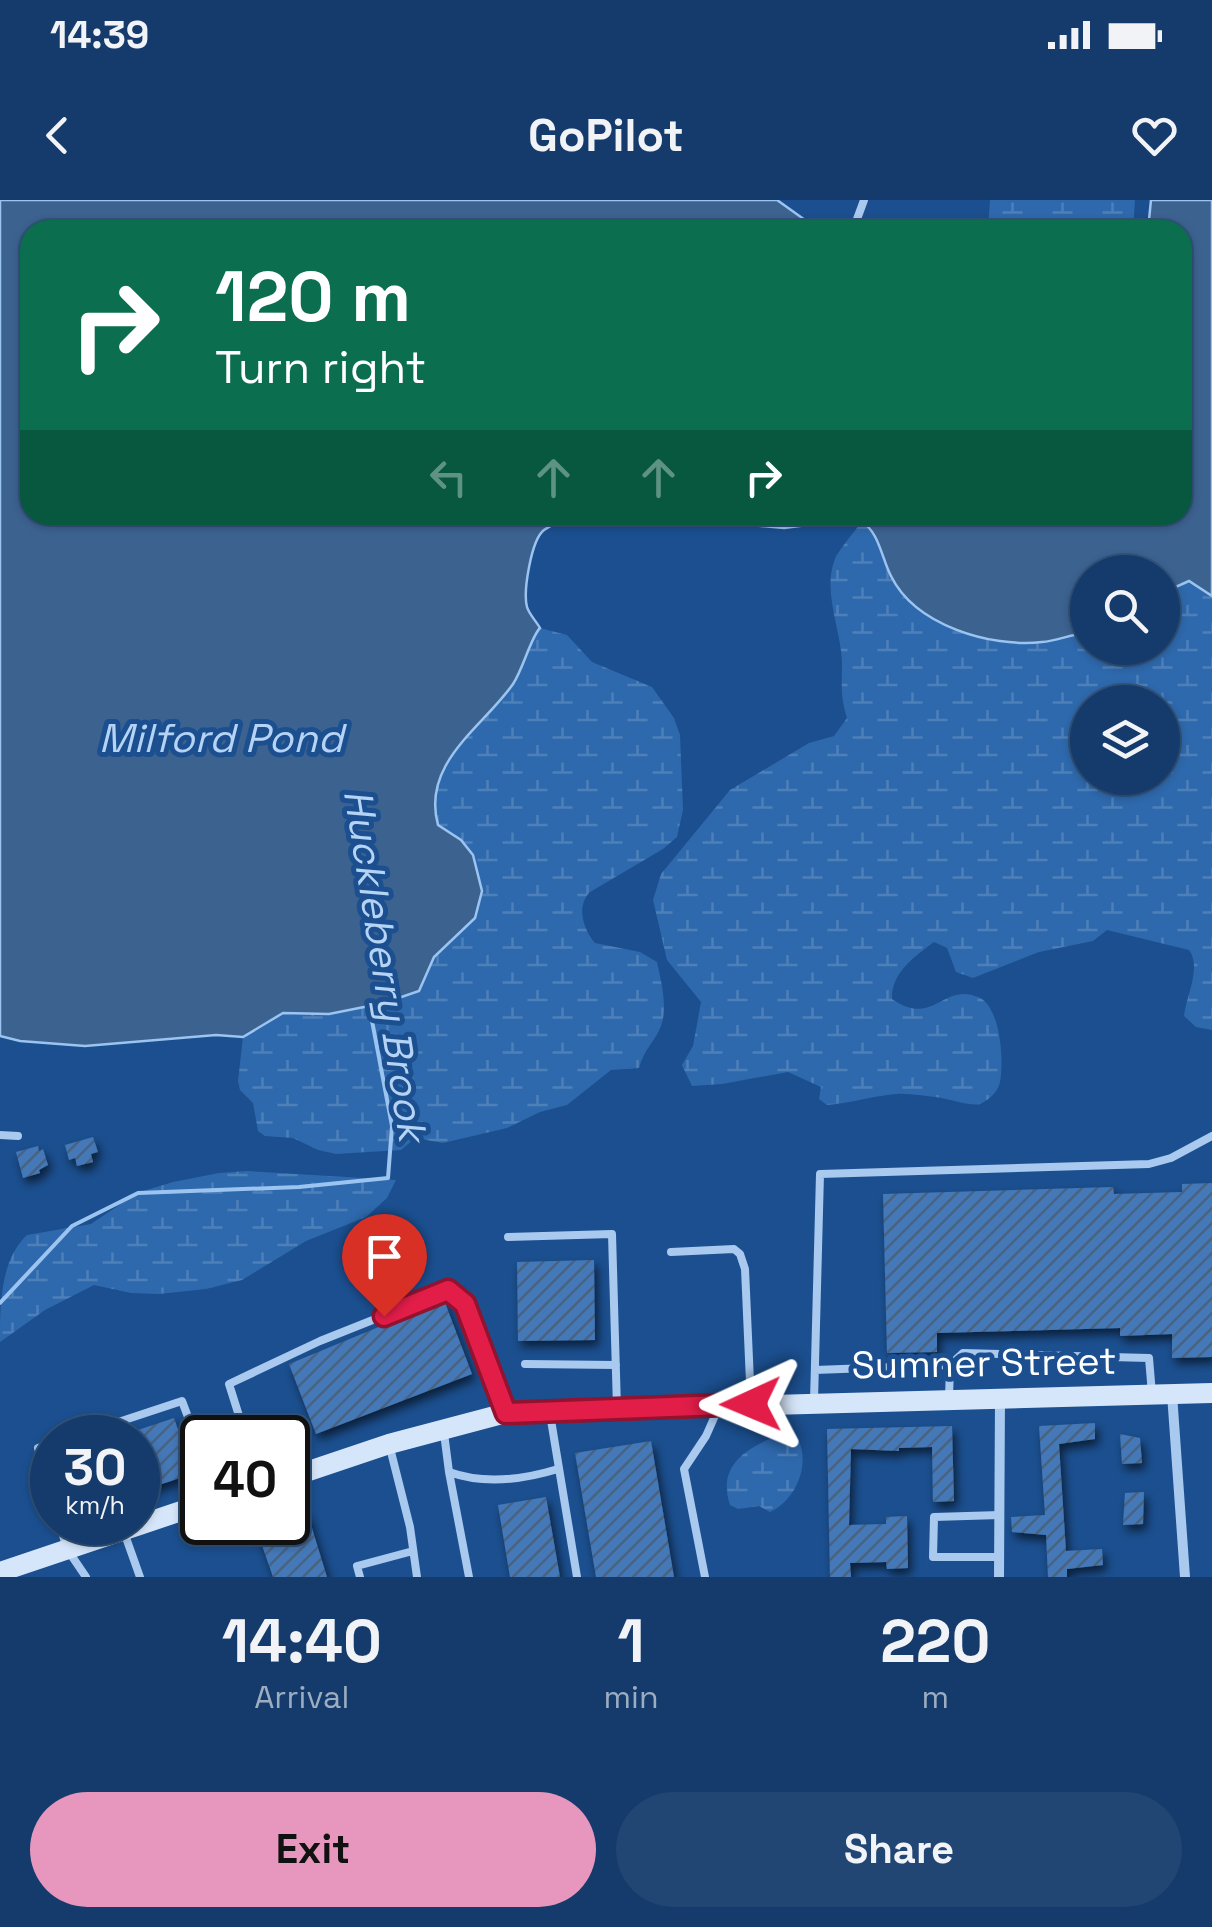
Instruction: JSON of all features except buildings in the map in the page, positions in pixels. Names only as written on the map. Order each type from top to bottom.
[{"type":"street","name":"Sumner Street","points":[[310,1471],[443,1428],[506,1413],[550,1409],[1212,1392]]},
{"type":"street","points":[[1162,1394],[1185,1577]]},
{"type":"street","points":[[999,1577],[1000,1398]]},
{"type":"street","points":[[0,1572],[78,1545]]},
{"type":"lane","points":[[0,1135],[18,1136]]},
{"type":"lane","points":[[814,1403],[820,1174],[1149,1164],[1171,1158],[1212,1136]]},
{"type":"lane","points":[[508,1237],[612,1234],[617,1408]]},
{"type":"lane","points":[[670,1252],[734,1249],[740,1254],[745,1269],[751,1404]]},
{"type":"lane","points":[[239,1415],[229,1384],[320,1341],[448,1290],[465,1304],[506,1413]]},
{"type":"lane","points":[[815,1370],[950,1365],[963,1353],[1149,1358],[1162,1394]]},
{"type":"lane","points":[[525,1364],[616,1364]]},
{"type":"lane","points":[[949,1399],[950,1365]]},
{"type":"lane","points":[[140,1415],[182,1401],[187,1415]]},
{"type":"lane","points":[[705,1577],[684,1469],[720,1405]]},
{"type":"lane","points":[[550,1409],[576,1577]]},
{"type":"lane","points":[[443,1428],[469,1577]]},
{"type":"lane","points":[[389,1444],[417,1577]]},
{"type":"lane","points":[[449,1472],[468,1479],[526,1479],[558,1469]]},
{"type":"lane","points":[[999,1557],[933,1557],[934,1517],[1000,1514]]},
{"type":"lane","points":[[66,1545],[86,1577]]},
{"type":"lane","points":[[129,1545],[140,1577]]},
{"type":"lane","points":[[360,1577],[358,1566],[414,1551]]},
{"type":"green space","points":[[990,200],[1135,200],[1134,220],[989,220]]},
{"type":"green space","points":[[860,525],[865,525],[873,532],[891,576],[1044,642],[1070,635],[1070,665],[1180,665],[1180,586],[1189,581],[1212,596],[1212,1030],[1196,1027],[1184,1016],[1194,973],[1189,950],[1107,930],[1093,941],[1039,952],[973,978],[956,972],[947,948],[934,942],[900,973],[892,999],[918,1009],[956,995],[966,994],[986,1002],[999,1035],[1001,1073],[993,1095],[980,1104],[901,1094],[827,1105],[819,1099],[821,1087],[788,1072],[692,1086],[682,1065],[693,1046],[701,1002],[667,960],[653,900],[661,874],[730,790],[809,743],[834,736],[847,718],[830,584],[836,556]]},
{"type":"green space","points":[[540,628],[567,635],[592,662],[652,687],[674,718],[680,735],[683,810],[677,837],[590,892],[582,911],[584,924],[595,943],[640,952],[657,962],[663,1019],[639,1068],[611,1070],[567,1105],[540,1112],[507,1128],[443,1143],[415,1138],[401,1150],[336,1154],[293,1138],[265,1136],[258,1131],[253,1103],[240,1090],[238,1081],[243,1037],[283,1013],[329,1014],[419,991],[434,957],[475,918],[454,834],[438,825],[438,783],[458,747],[513,684]]},
{"type":"green space","points":[[247,1171],[396,1180],[387,1198],[366,1217],[306,1241],[242,1280],[159,1294],[94,1285],[45,1310],[0,1342],[1,1299],[7,1270],[27,1235],[91,1224],[137,1193],[173,1182]]},
{"type":"green space","points":[[784,1433],[795,1434],[800,1444],[802,1467],[795,1489],[770,1512],[759,1506],[738,1509],[730,1505],[727,1490],[732,1467],[748,1450]]},
{"type":"water","name":"Milford Pond","points":[[0,200],[777,200],[805,220],[20,220],[20,525],[552,525],[535,544],[527,579],[528,610],[540,628],[513,684],[458,747],[438,783],[438,825],[461,840],[473,855],[482,891],[475,918],[434,957],[419,991],[329,1014],[283,1013],[243,1037],[216,1035],[85,1046],[0,1036]]},
{"type":"water","points":[[1151,200],[1212,200],[1212,596],[1189,581],[1180,585],[1180,555],[1070,555],[1070,636],[1022,643],[978,637],[956,630],[917,608],[891,576],[866,525],[1192,525],[1192,220],[1149,220]]},
{"type":"water","points":[[751,525],[808,525],[784,528]]},
{"type":"waterway","name":"Huckleberry Brook","points":[[0,1303],[72,1226],[138,1193],[299,1187],[388,1178],[392,1126],[369,1005]]},
{"type":"route","points":[[384,1316],[448,1290],[465,1304],[506,1413],[751,1404]]}]
